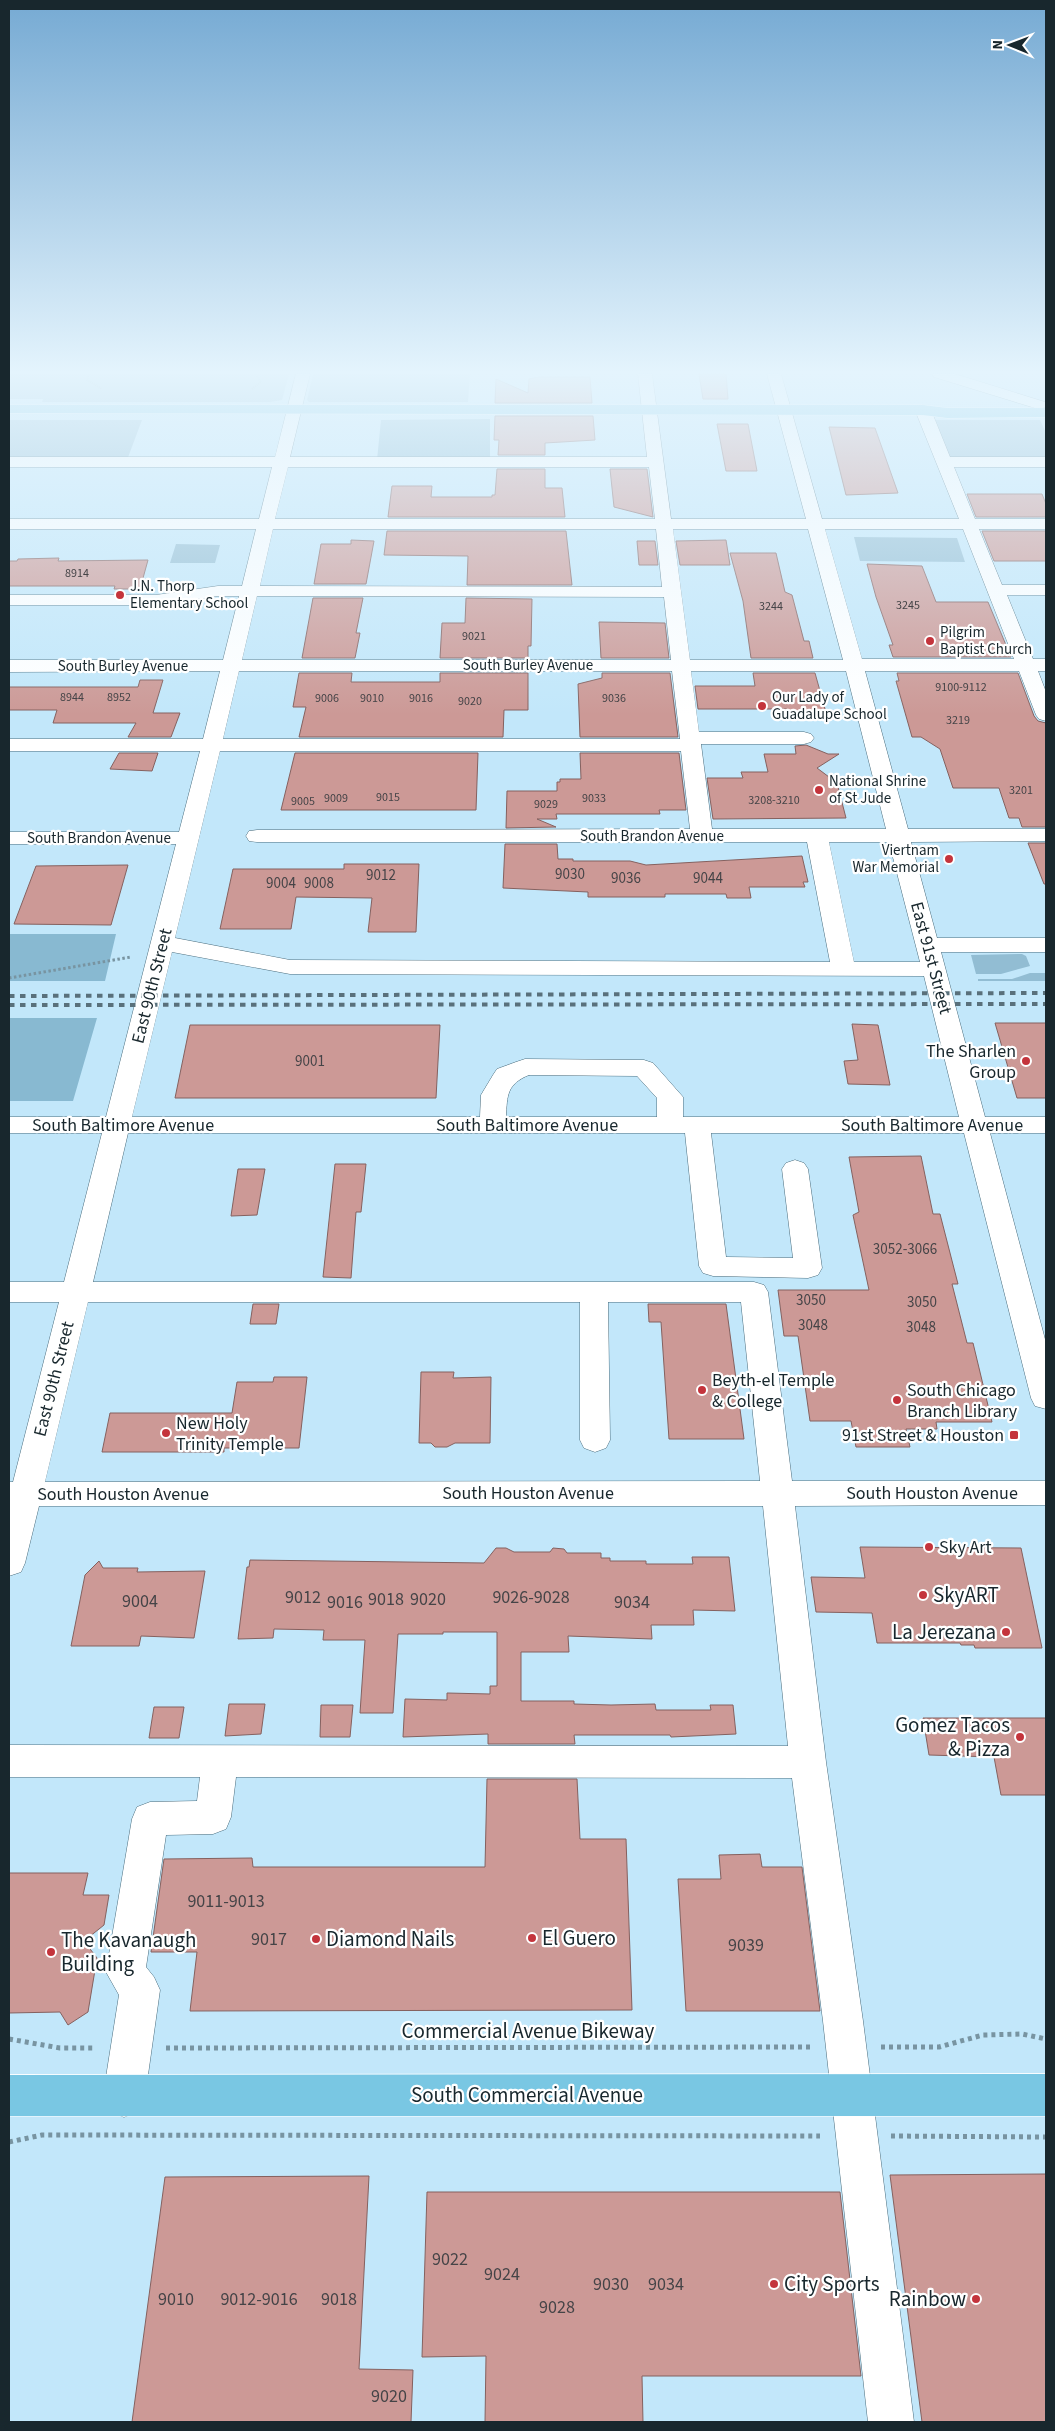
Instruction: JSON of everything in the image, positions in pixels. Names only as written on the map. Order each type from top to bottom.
[{"type":"main road","name":"South Commercial Avenue","points":[[9,2096],[1046,2095]]},
{"type":"street","name":"East 90th Street","points":[[9,1563],[18,1494],[76,1292],[275,487]]},
{"type":"street","points":[[659,487],[702,836]]},
{"type":"street","name":"East 91st Street","points":[[805,487],[854,665],[1046,1398]]},
{"type":"street","points":[[954,487],[1046,715]]},
{"type":"street","points":[[9,524],[1046,524]]},
{"type":"street","points":[[9,600],[156,600],[250,590],[673,592]]},
{"type":"street","points":[[996,590],[1046,590]]},
{"type":"street","name":"South Burley Avenue","points":[[9,666],[1046,665]]},
{"type":"street","points":[[9,745],[690,741],[804,738]]},
{"type":"street","name":"South Brandon Avenue","points":[[257,836],[1046,835]]},
{"type":"street","points":[[817,836],[843,968]]},
{"type":"street","name":"South Brandon Avenue","points":[[9,838],[189,838]]},
{"type":"street","points":[[927,945],[1046,945]]},
{"type":"street","points":[[161,948],[290,967],[933,969]]},
{"type":"street","points":[[492,1125],[494,1095],[506,1075],[525,1067],[644,1068],[670,1096],[670,1125]]},
{"type":"street","name":"South Baltimore Avenue","points":[[9,1125],[1046,1125]]},
{"type":"street","points":[[697,1125],[713,1266],[808,1268],[795,1169]]},
{"type":"street","points":[[9,1292],[754,1292],[808,1762],[852,2095],[891,2422]]},
{"type":"street","points":[[594,1292],[595,1440]]},
{"type":"street","name":"South Houston Avenue","points":[[18,1494],[1046,1493]]},
{"type":"street","points":[[9,1761],[808,1762]]},
{"type":"street","points":[[124,2096],[140,1990],[126,1972],[150,1819],[213,1817],[220,1762]]},
{"type":"path","points":[[9,978],[161,948]]},
{"type":"path","name":"Commercial Avenue Bikeway","points":[[9,2039],[60,2048],[939,2047],[983,2035],[1022,2034],[1046,2039]]},
{"type":"path","points":[[9,2142],[42,2135],[1046,2137]]},
{"type":"shaded area","points":[[854,537],[957,538],[965,562],[860,561]]},
{"type":"shaded area","points":[[176,544],[220,545],[215,563],[170,563]]},
{"type":"shaded area","points":[[9,934],[116,934],[105,981],[9,981]]},
{"type":"shaded area","points":[[1022,954],[1026,956],[1030,966],[1001,974],[976,974],[971,955]]},
{"type":"shaded area","points":[[1030,973],[1046,973],[1046,981],[978,981],[978,979],[1012,979]]},
{"type":"shaded area","points":[[9,1018],[97,1018],[73,1101],[9,1101]]},
{"type":"building","points":[[392,487],[432,487],[431,497],[492,497],[492,495],[495,495],[496,487],[562,488],[565,517],[388,517]]},
{"type":"building","points":[[612,487],[649,487],[653,517],[614,507]]},
{"type":"building","points":[[844,487],[896,487],[898,493],[846,495]]},
{"type":"building","points":[[967,494],[1042,494],[1046,504],[1046,517],[976,517]]},
{"type":"building","points":[[387,531],[566,531],[572,585],[467,585],[468,556],[384,555]]},
{"type":"building","points":[[982,531],[1046,531],[1046,561],[994,561]]},
{"type":"building","points":[[351,540],[374,541],[366,584],[314,584],[321,544],[351,544]]},
{"type":"building","points":[[726,540],[730,565],[680,565],[676,541]]},
{"type":"building","points":[[637,541],[655,541],[658,565],[639,565]]},
{"type":"building","points":[[730,553],[776,553],[785,592],[792,595],[804,641],[809,641],[813,658],[751,658],[743,601]]},
{"type":"building","points":[[59,558],[58,561],[148,560],[140,589],[114,589],[115,586],[9,586],[9,561]]},
{"type":"building","points":[[867,564],[922,566],[936,602],[988,602],[1011,657],[893,657],[889,645],[893,645],[876,597]]},
{"type":"building","points":[[313,598],[363,598],[356,633],[360,633],[355,658],[302,658]]},
{"type":"building","points":[[466,598],[532,599],[531,646],[528,646],[528,658],[440,658],[442,623],[465,623]]},
{"type":"building","points":[[599,622],[665,623],[669,658],[601,658]]},
{"type":"building","points":[[299,673],[352,673],[351,682],[440,682],[440,673],[528,673],[528,710],[504,710],[503,737],[299,737],[306,707],[293,707]]},
{"type":"building","points":[[602,673],[670,673],[678,737],[580,737],[578,684],[602,678]]},
{"type":"building","points":[[753,673],[815,673],[827,716],[788,716],[787,709],[698,709],[695,686],[755,686]]},
{"type":"building","points":[[897,673],[1018,673],[1034,716],[1038,721],[1046,723],[1046,827],[1022,827],[1019,818],[1009,818],[999,788],[953,788],[940,749],[921,737],[912,737],[896,681],[899,681]]},
{"type":"building","points":[[140,680],[163,680],[153,713],[180,713],[171,737],[128,737],[136,723],[53,723],[57,710],[9,710],[9,687],[138,687]]},
{"type":"building","points":[[806,745],[828,754],[839,754],[817,768],[837,783],[846,818],[713,819],[707,778],[743,778],[741,772],[768,772],[764,754],[796,754],[795,746]]},
{"type":"building","points":[[119,753],[158,753],[152,771],[110,769]]},
{"type":"building","points":[[295,753],[478,753],[476,810],[281,810]]},
{"type":"building","points":[[580,753],[679,753],[686,810],[659,810],[660,814],[556,814],[557,819],[537,819],[556,827],[506,828],[507,791],[557,791],[557,782],[560,782],[560,779],[581,779]]},
{"type":"building","points":[[1028,843],[1046,843],[1046,884],[1044,884]]},
{"type":"building","points":[[505,844],[557,844],[558,859],[573,859],[573,861],[630,861],[646,865],[802,856],[808,882],[803,882],[805,887],[749,887],[751,898],[727,898],[726,894],[665,894],[665,897],[588,897],[588,892],[503,888]]},
{"type":"building","points":[[344,864],[419,864],[416,932],[368,932],[372,898],[296,897],[291,929],[220,929],[233,869],[344,869]]},
{"type":"building","points":[[128,865],[111,925],[14,924],[36,866]]},
{"type":"building","name":"The Sharlen Group","points":[[995,1023],[1046,1023],[1046,1098],[1017,1098]]},
{"type":"building","points":[[852,1024],[878,1025],[890,1085],[848,1084],[844,1061],[858,1060]]},
{"type":"building","points":[[190,1025],[440,1025],[436,1098],[175,1098]]},
{"type":"building","points":[[921,1156],[933,1214],[940,1214],[958,1284],[952,1284],[967,1343],[973,1343],[992,1422],[936,1422],[937,1429],[906,1429],[910,1447],[856,1447],[851,1421],[810,1421],[798,1336],[784,1336],[778,1290],[869,1290],[853,1215],[859,1212],[849,1157]]},
{"type":"building","points":[[335,1164],[366,1164],[361,1212],[356,1212],[351,1278],[323,1277]]},
{"type":"building","points":[[238,1169],[265,1169],[257,1215],[231,1216]]},
{"type":"building","points":[[253,1304],[279,1304],[276,1324],[250,1324]]},
{"type":"building","name":"Beyth-el Temple & College","points":[[648,1304],[726,1304],[744,1439],[669,1439],[661,1322],[649,1322]]},
{"type":"building","points":[[421,1372],[454,1372],[453,1378],[491,1377],[490,1443],[455,1443],[447,1447],[435,1447],[431,1443],[419,1443]]},
{"type":"building","points":[[274,1377],[307,1377],[299,1448],[224,1448],[224,1452],[102,1452],[110,1413],[232,1413],[237,1382],[273,1382]]},
{"type":"building","name":"SkyART","points":[[860,1547],[1021,1548],[1042,1648],[975,1648],[974,1645],[961,1645],[960,1643],[877,1643],[872,1613],[816,1612],[811,1577],[865,1578]]},
{"type":"building","points":[[496,1548],[506,1548],[514,1552],[550,1552],[553,1548],[564,1549],[567,1553],[601,1553],[601,1558],[610,1558],[610,1561],[646,1561],[646,1564],[693,1564],[692,1557],[729,1557],[735,1611],[693,1610],[694,1625],[651,1625],[652,1639],[568,1636],[569,1652],[521,1652],[521,1701],[574,1701],[574,1704],[611,1705],[655,1704],[656,1710],[711,1710],[710,1705],[733,1705],[736,1734],[671,1737],[670,1735],[574,1735],[575,1744],[488,1744],[488,1734],[403,1737],[405,1699],[447,1700],[447,1693],[490,1694],[490,1686],[497,1686],[497,1632],[398,1634],[393,1713],[360,1713],[365,1640],[323,1640],[324,1630],[274,1629],[273,1638],[238,1639],[247,1567],[249,1567],[250,1560],[484,1563]]},
{"type":"building","points":[[99,1561],[103,1568],[138,1568],[137,1572],[205,1571],[194,1638],[141,1636],[139,1646],[71,1646],[85,1575]]},
{"type":"building","points":[[229,1704],[265,1704],[261,1734],[225,1736]]},
{"type":"building","points":[[321,1705],[353,1705],[350,1737],[320,1737]]},
{"type":"building","points":[[154,1707],[184,1707],[179,1738],[149,1738]]},
{"type":"building","points":[[923,1718],[1046,1718],[1046,1795],[1001,1795],[994,1757],[929,1755]]},
{"type":"building","points":[[487,1779],[577,1779],[580,1839],[626,1839],[632,2010],[190,2011],[197,1952],[151,1952],[164,1859],[252,1858],[253,1867],[485,1867]]},
{"type":"building","points":[[760,1854],[762,1867],[802,1867],[820,2011],[686,2011],[678,1879],[721,1879],[719,1855]]},
{"type":"building","name":"The Kavanaugh Building","points":[[9,1873],[88,1873],[83,1895],[109,1895],[104,1925],[84,1941],[97,1958],[88,2012],[68,2025],[60,2012],[9,2013]]},
{"type":"building","name":"Rainbow","points":[[1046,2174],[1046,2422],[922,2422],[890,2175]]},
{"type":"building","points":[[369,2176],[359,2369],[413,2370],[411,2422],[132,2422],[165,2177]]},
{"type":"building","points":[[427,2192],[840,2192],[861,2376],[642,2376],[643,2422],[485,2422],[486,2356],[422,2357]]},
{"type":"railway","points":[[9,996],[1046,993]]},
{"type":"railway","points":[[9,1005],[1046,1004]]},
{"type":"place","name":"J.N. Thorp Elementary School","points":[[120,595]]},
{"type":"place","name":"Pilgrim Baptist Church","points":[[930,641]]},
{"type":"place","name":"Our Lady of Guadalupe School","points":[[762,706]]},
{"type":"place","name":"National Shrine of St Jude","points":[[819,790]]},
{"type":"place","name":"Viertnam War Memorial","points":[[949,859]]},
{"type":"place","name":"The Sharlen Group","points":[[1026,1061]]},
{"type":"place","name":"Beyth-el Temple & College","points":[[702,1390]]},
{"type":"place","name":"South Chicago Branch Library","points":[[897,1400]]},
{"type":"place","name":"New Holy Trinity Temple","points":[[166,1433]]},
{"type":"place","name":"91st Street & Houston","points":[[1014,1435]]},
{"type":"place","name":"Sky Art","points":[[929,1547]]},
{"type":"place","name":"SkyART","points":[[923,1595]]},
{"type":"place","name":"La Jerezana","points":[[1006,1632]]},
{"type":"place","name":"Gomez Tacos & Pizza","points":[[1020,1737]]},
{"type":"place","name":"El Guero","points":[[532,1938]]},
{"type":"place","name":"Diamond Nails","points":[[316,1939]]},
{"type":"place","name":"The Kavanaugh Building","points":[[51,1952]]},
{"type":"place","name":"City Sports","points":[[774,2284]]},
{"type":"place","name":"Rainbow","points":[[976,2299]]}]
